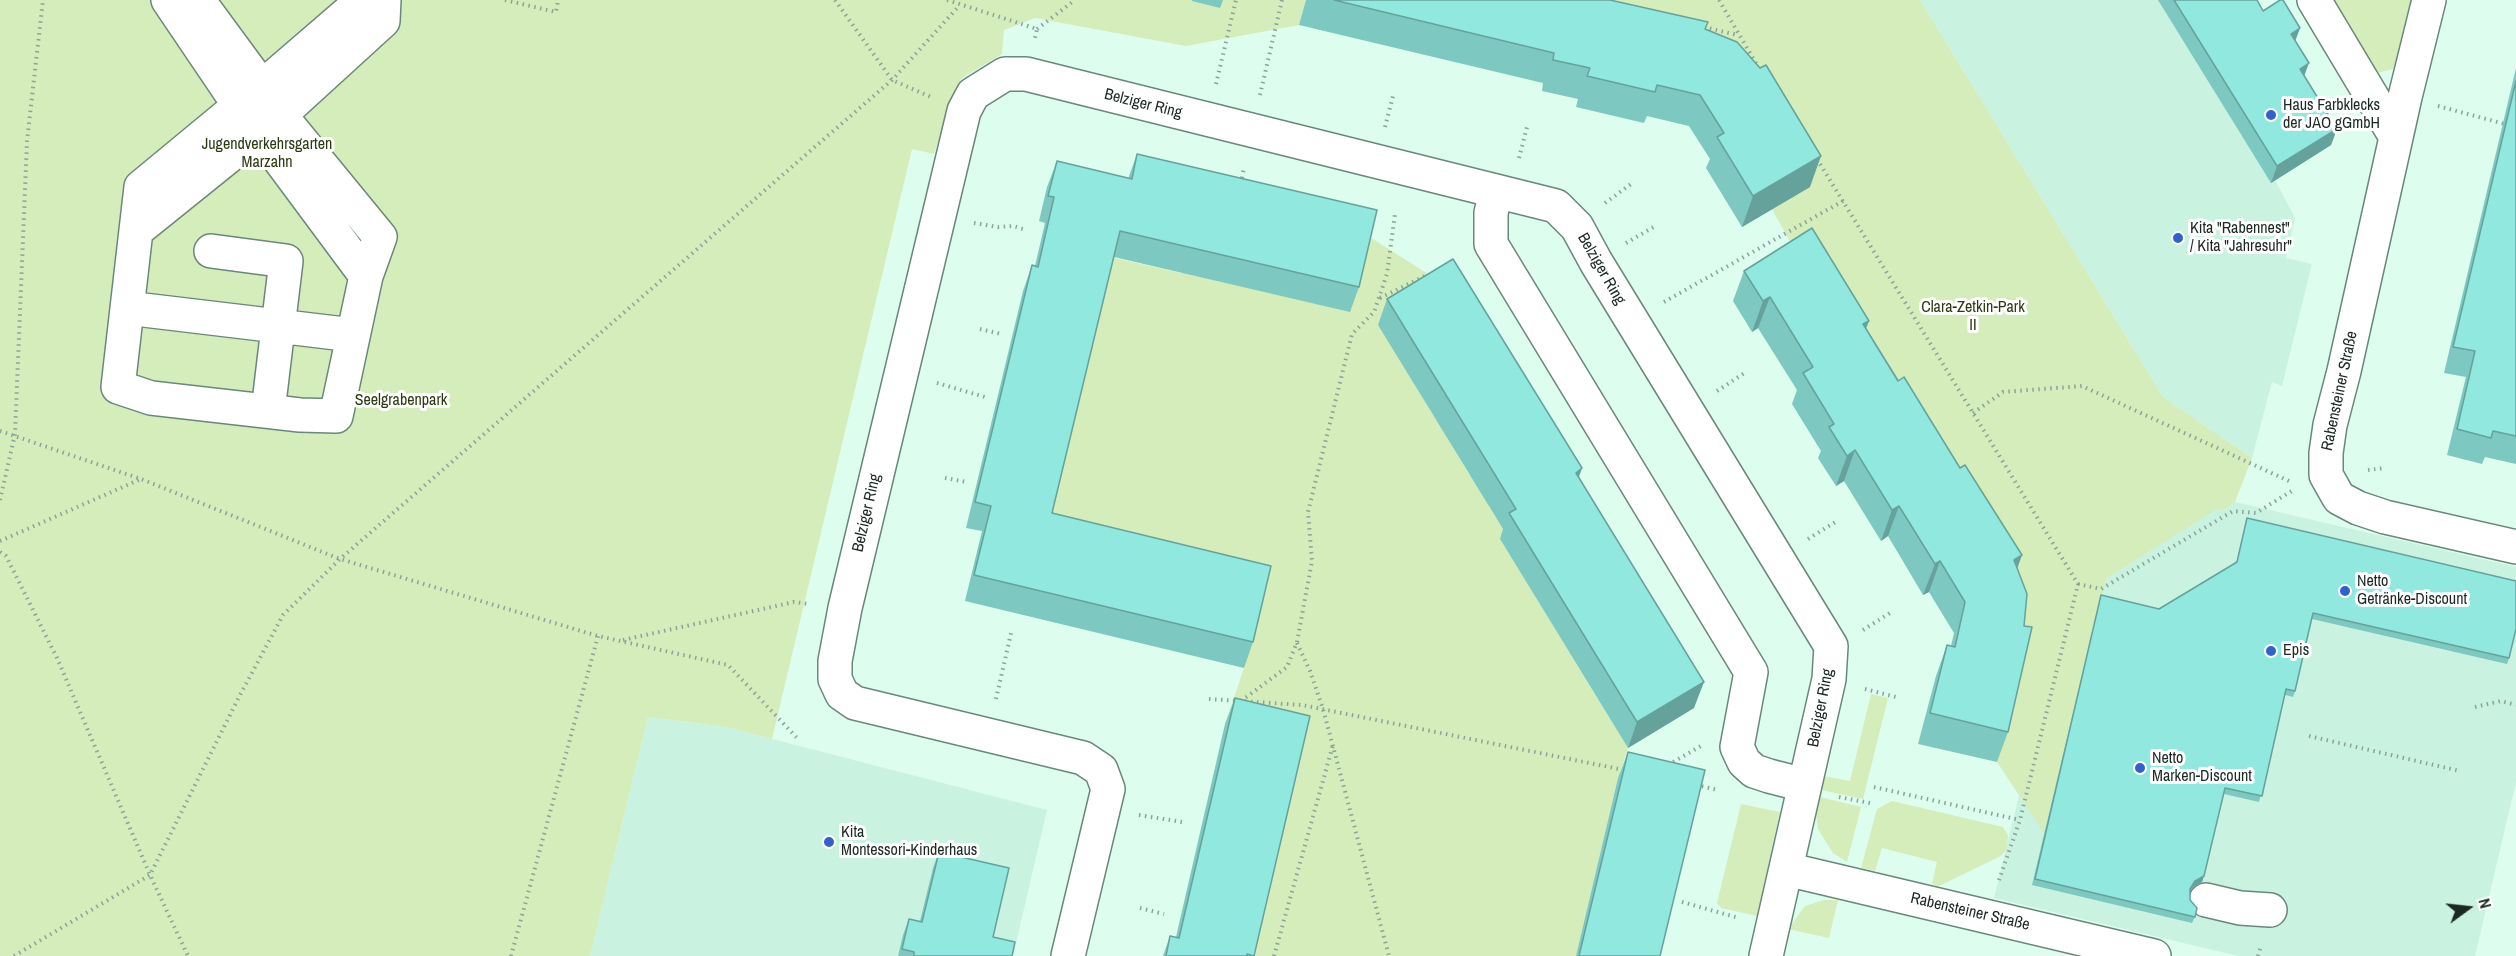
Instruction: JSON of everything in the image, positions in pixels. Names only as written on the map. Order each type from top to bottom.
[{"type":"street","points":[[168,0],[251,96]]},
{"type":"street","points":[[198,0],[251,96],[366,276],[336,416],[151,398],[118,387],[141,187],[251,96],[363,0]]},
{"type":"street","points":[[136,231],[270,124],[383,21],[384,0]]},
{"type":"street","points":[[2314,0],[2396,137]]},
{"type":"street","name":"Rabensteiner Straße","points":[[2429,0],[2330,425],[2326,475],[2339,498],[2358,508],[2385,517],[2516,547]]},
{"type":"street","name":"Belziger Ring","points":[[1068,956],[1108,789],[1101,770],[1083,758],[855,703],[842,694],[835,679],[835,661],[845,608],[964,111],[973,94],[1005,74],[1026,74],[1556,206],[1577,227],[1831,646],[1817,790],[1786,869],[1769,941]]},
{"type":"street","points":[[1496,191],[1491,213],[1491,244],[1751,672],[1737,747],[1744,762],[1761,774],[1817,790]]},
{"type":"street","points":[[211,251],[286,261],[268,411]]},
{"type":"street","points":[[127,308],[353,335]]},
{"type":"street","name":"Rabensteiner Straße","points":[[1786,869],[2154,956]]},
{"type":"street","points":[[2206,900],[2240,908],[2270,910]]},
{"type":"path","points":[[0,500],[15,434],[27,141],[43,0]]},
{"type":"path","points":[[505,0],[556,12],[558,0]]},
{"type":"path","points":[[835,0],[892,80],[964,111]]},
{"type":"path","points":[[947,0],[959,6],[1037,29]]},
{"type":"path","points":[[1026,74],[1037,29],[1075,0]]},
{"type":"path","points":[[1208,120],[1236,0]]},
{"type":"path","points":[[1242,178],[1282,0]]},
{"type":"path","points":[[1719,0],[1763,74]]},
{"type":"path","points":[[14,956],[150,875],[238,697],[283,615],[340,559],[892,80],[959,6]]},
{"type":"path","points":[[1694,24],[1738,35]]},
{"type":"path","points":[[2405,97],[2516,127]]},
{"type":"path","points":[[1812,152],[2078,584],[2020,820],[1987,916]]},
{"type":"path","points":[[1632,321],[1843,201]]},
{"type":"path","points":[[940,214],[984,226],[1012,226],[1023,229]]},
{"type":"path","points":[[1240,701],[1287,667],[1297,642],[1312,561],[1308,512],[1352,334],[1374,312],[1387,274],[1395,214]]},
{"type":"path","points":[[1379,298],[1432,273]]},
{"type":"path","points":[[980,329],[1001,333]]},
{"type":"path","points":[[900,373],[985,397]]},
{"type":"path","points":[[1973,413],[2003,392],[2082,386],[2301,485]]},
{"type":"path","points":[[0,431],[15,434],[141,478],[340,559],[598,636],[728,665],[799,740]]},
{"type":"path","points":[[0,541],[141,478]]},
{"type":"path","points":[[945,478],[967,482]]},
{"type":"path","points":[[2078,584],[2101,589],[2234,511],[2256,513],[2286,495]]},
{"type":"path","points":[[0,552],[6,556],[57,658],[150,875],[188,956]]},
{"type":"path","points":[[622,640],[794,602],[845,608]]},
{"type":"path","points":[[988,735],[1012,629]]},
{"type":"path","points":[[511,956],[598,636]]},
{"type":"path","points":[[1297,642],[1310,670],[1323,709],[1389,956]]},
{"type":"path","points":[[1209,699],[1302,705],[1629,771]]},
{"type":"path","points":[[2475,707],[2501,701],[2516,705]]},
{"type":"path","points":[[2309,736],[2460,771]]},
{"type":"path","points":[[1660,770],[1710,741]]},
{"type":"path","points":[[1274,956],[1333,744]]},
{"type":"path","points":[[1688,783],[1725,792]]},
{"type":"path","points":[[1874,787],[2020,820]]},
{"type":"path","points":[[1817,790],[1870,803]]},
{"type":"path","points":[[1102,812],[1162,817],[1182,822]]},
{"type":"path","points":[[1682,902],[1769,941]]},
{"type":"path","points":[[1140,908],[1164,914]]},
{"type":"shaded area","name":"Kita \"Rabennest\" / Kita \"Jahresuhr\"","points":[[1920,0],[2241,0],[2331,145],[2275,180],[2295,218],[2286,258],[2312,264],[2282,386],[2272,382],[2252,458],[2163,397]]},
{"type":"shaded area","points":[[2235,502],[2516,567],[2516,782],[2475,956],[2238,956],[1994,898],[2063,616],[2106,579],[2217,508],[2223,511]]},
{"type":"shaded area","name":"Kita Montessori-Kinderhaus","points":[[648,717],[726,727],[1047,810],[1013,956],[590,956]]},
{"type":"green space","name":"Seelgrabenpark","points":[[0,0],[1306,0],[1299,25],[1186,46],[1035,18],[1004,30],[1002,54],[962,78],[949,105],[934,154],[912,149],[772,739],[726,727],[648,717],[590,956],[0,956]]},
{"type":"green space","name":"Clara-Zetkin-Park II","points":[[1502,0],[1920,0],[2163,397],[2252,458],[2235,502],[2223,511],[2217,509],[2106,579],[2044,833],[1997,762],[2021,658],[1772,209],[1810,186]]},
{"type":"green space","points":[[2332,0],[2412,0],[2397,68],[2377,73]]},
{"type":"green space","points":[[1368,236],[1444,284],[1415,385],[1433,415],[1458,441],[1452,446],[1469,474],[1494,500],[1487,504],[1507,535],[1500,539],[1628,748],[1618,778],[1576,956],[1251,956],[1225,724],[1244,668],[1262,591],[1041,546],[1110,257],[1181,273]]},
{"type":"green space","points":[[1871,694],[1888,698],[1863,799],[1821,790],[1824,776],[1850,781]]},
{"type":"green space","points":[[1820,797],[1861,807],[1847,862],[1833,853],[1818,829],[1816,814]]},
{"type":"green space","points":[[1892,801],[2003,827],[2008,835],[2007,849],[2001,856],[1939,886],[1932,884],[1937,862],[1882,848],[1875,871],[1861,868],[1877,809]]},
{"type":"green space","points":[[1741,804],[1780,812],[1757,916],[1721,908],[1717,903]]},
{"type":"green space","points":[[1824,900],[1838,900],[1829,938],[1788,929],[1805,906]]},
{"type":"building","points":[[1334,0],[1610,0],[1708,22],[1705,29],[1737,42],[1760,68],[1766,65],[1821,156],[1753,196],[1717,137],[1724,133],[1700,95],[1657,85],[1655,92],[1587,76],[1590,68],[1553,60],[1554,53]]},
{"type":"building","name":"Haus Farbklecks der JAO gGmbH","points":[[2174,0],[2257,0],[2263,11],[2283,0],[2300,28],[2291,34],[2309,63],[2300,69],[2337,129],[2277,166]]},
{"type":"building","points":[[2516,81],[2516,436],[2493,431],[2491,438],[2457,429],[2475,351],[2453,347]]},
{"type":"building","points":[[1137,154],[1377,210],[1359,287],[1120,231],[1052,513],[1271,566],[1253,642],[974,575],[991,506],[975,502],[1032,265],[1038,267],[1054,197],[1048,196],[1057,161],[1132,179]]},
{"type":"building","points":[[1812,228],[1869,321],[1863,324],[1898,381],[1904,377],[1960,468],[1965,465],[2022,555],[2014,560],[2027,594],[2024,626],[2032,627],[2008,732],[1930,713],[1947,645],[1955,647],[1965,602],[1940,561],[1935,564],[1899,506],[1892,510],[1855,450],[1847,456],[1829,427],[1834,424],[1803,373],[1813,367],[1770,297],[1763,301],[1744,271]]},
{"type":"building","points":[[1453,259],[1582,468],[1576,473],[1704,682],[1637,722],[1509,513],[1516,509],[1387,299]]},
{"type":"building","points":[[2247,518],[2516,581],[2516,629],[2509,658],[2313,613],[2295,691],[2286,689],[2262,796],[2225,788],[2204,876],[2195,881],[2190,889],[2190,900],[2197,908],[2195,917],[2035,879],[2101,595],[2159,609],[2237,562]]},
{"type":"building","points":[[1235,698],[1310,716],[1254,956],[1247,954],[1247,956],[1166,956],[1170,936],[1179,938]]},
{"type":"building","points":[[1628,752],[1705,770],[1660,956],[1579,956]]},
{"type":"building","points":[[939,852],[1009,868],[993,937],[1015,942],[1012,956],[914,956],[914,952],[902,949],[909,919],[922,922]]},
{"type":"place","name":"Haus Farbklecks der JAO gGmbH","points":[[2271,115]]},
{"type":"place","name":"Kita \"Rabennest\" / Kita \"Jahresuhr\"","points":[[2178,238]]},
{"type":"place","name":"Netto Getränke-Discount","points":[[2345,591]]},
{"type":"place","name":"Epis","points":[[2271,651]]},
{"type":"place","name":"Netto Marken-Discount","points":[[2140,768]]},
{"type":"place","name":"Kita Montessori-Kinderhaus","points":[[829,842]]},
{"type":"park label","name":"Jugendverkehrsgarten Marzahn","points":[[267,154]]}]
